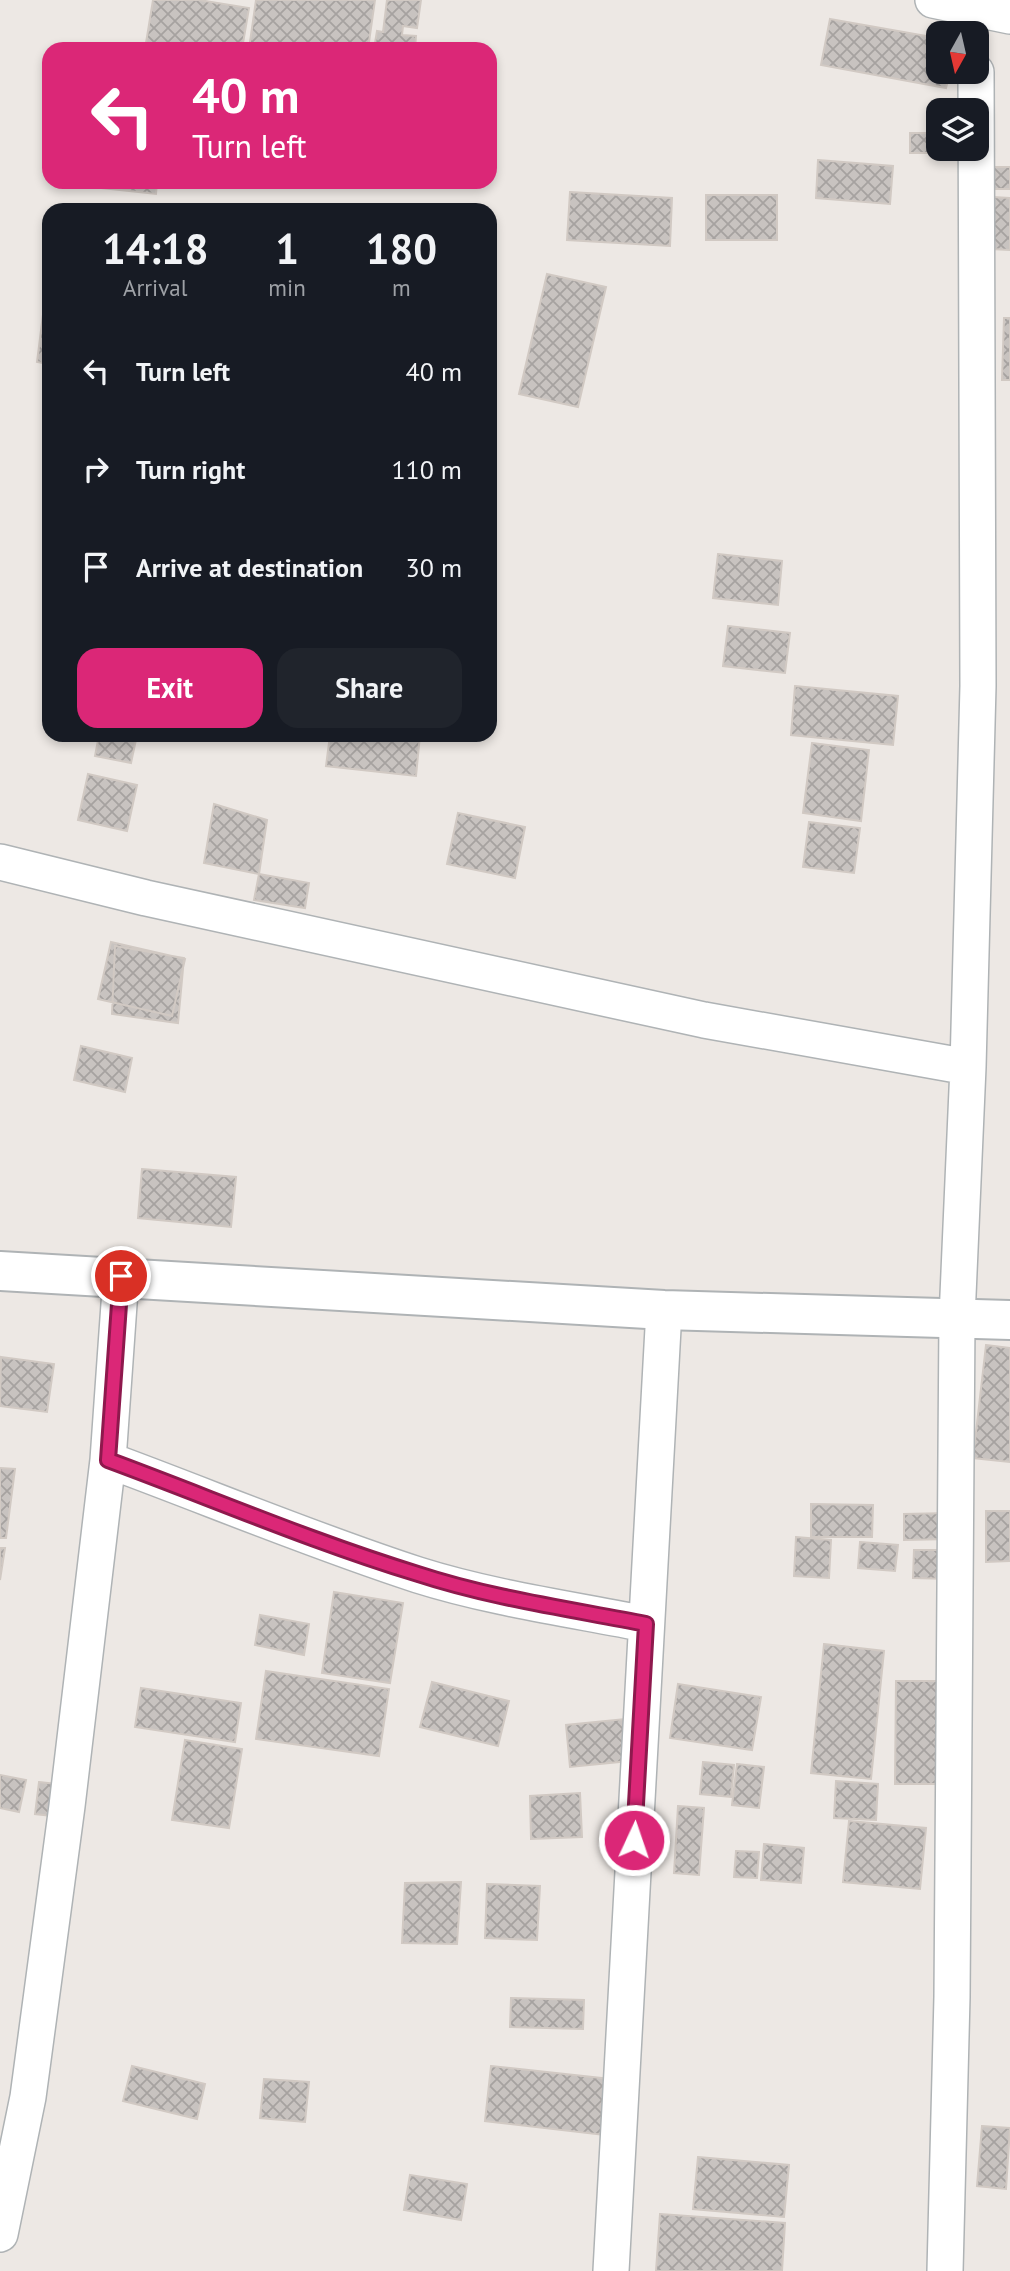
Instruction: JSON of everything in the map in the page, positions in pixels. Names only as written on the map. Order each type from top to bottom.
[{"type":"street","points":[[933,0],[976,13],[1010,16]]},
{"type":"street","points":[[946,2271],[953,1969],[957,1318],[968,1067],[978,685],[976,84]]},
{"type":"street","points":[[0,862],[146,898],[704,1020],[968,1067]]},
{"type":"street","points":[[0,1271],[121,1276],[664,1310],[1010,1320]]},
{"type":"street","points":[[0,2234],[28,2097],[69,1792],[108,1460],[121,1276]]},
{"type":"street","points":[[611,2271],[664,1310]]},
{"type":"street","points":[[108,1460],[326,1543],[419,1575],[513,1598],[646,1624]]},
{"type":"building","points":[[153,0],[199,0],[249,8],[243,42],[146,42]]},
{"type":"building","points":[[256,0],[375,0],[369,42],[250,42]]},
{"type":"building","points":[[387,0],[421,0],[417,28],[403,26],[402,35],[416,36],[416,42],[375,42],[377,31],[383,32]]},
{"type":"building","points":[[830,19],[926,36],[926,84],[947,84],[946,88],[821,65]]},
{"type":"building","points":[[910,133],[926,133],[926,153],[910,153]]},
{"type":"building","points":[[818,160],[893,166],[890,204],[816,198]]},
{"type":"building","points":[[993,167],[1010,167],[1010,189],[994,189]]},
{"type":"building","points":[[111,189],[156,189],[156,194]]},
{"type":"building","points":[[570,192],[672,198],[670,246],[567,240]]},
{"type":"building","points":[[706,195],[777,195],[777,240],[706,240]]},
{"type":"building","points":[[993,197],[1010,198],[1010,250],[991,249]]},
{"type":"building","points":[[547,274],[606,287],[578,407],[519,394]]},
{"type":"building","points":[[1004,318],[1010,318],[1010,380],[1002,380]]},
{"type":"building","points":[[42,322],[42,363],[37,362]]},
{"type":"building","points":[[718,554],[782,561],[778,605],[713,598]]},
{"type":"building","points":[[728,626],[790,633],[785,673],[723,666]]},
{"type":"building","points":[[795,686],[898,696],[893,745],[791,735]]},
{"type":"building","points":[[98,742],[136,742],[131,763],[95,756]]},
{"type":"building","points":[[329,742],[419,742],[416,776],[326,766]]},
{"type":"building","points":[[812,743],[869,750],[861,821],[803,813]]},
{"type":"building","points":[[88,774],[137,785],[127,831],[78,820]]},
{"type":"building","points":[[214,804],[267,820],[259,874],[204,863]]},
{"type":"building","points":[[458,813],[525,827],[515,878],[447,864]]},
{"type":"building","points":[[809,822],[860,828],[854,873],[803,867]]},
{"type":"building","points":[[259,874],[309,883],[305,908],[254,900]]},
{"type":"building","points":[[111,942],[185,959],[172,1016],[98,999]]},
{"type":"building","points":[[115,946],[184,958],[178,1023],[112,1014]]},
{"type":"building","points":[[81,1046],[132,1058],[125,1092],[74,1080]]},
{"type":"building","points":[[142,1169],[236,1177],[231,1227],[138,1218]]},
{"type":"building","points":[[986,1345],[1010,1348],[1010,1462],[973,1458]]},
{"type":"building","points":[[1,1357],[54,1364],[47,1412],[0,1406]]},
{"type":"building","points":[[0,1468],[15,1469],[6,1538],[0,1538]]},
{"type":"building","points":[[811,1504],[873,1505],[872,1537],[811,1537]]},
{"type":"building","points":[[986,1511],[1010,1511],[1010,1561],[986,1562]]},
{"type":"building","points":[[950,1513],[950,1539],[904,1540],[904,1514]]},
{"type":"building","points":[[796,1537],[831,1540],[829,1578],[794,1576]]},
{"type":"building","points":[[860,1542],[898,1545],[895,1571],[858,1568]]},
{"type":"building","points":[[0,1548],[5,1548],[0,1580]]},
{"type":"building","points":[[914,1550],[952,1550],[951,1579],[913,1578]]},
{"type":"building","points":[[334,1592],[403,1603],[390,1683],[322,1673]]},
{"type":"building","points":[[260,1615],[309,1624],[304,1655],[255,1645]]},
{"type":"building","points":[[824,1644],[884,1651],[871,1779],[811,1773]]},
{"type":"building","points":[[266,1671],[389,1689],[379,1756],[256,1739]]},
{"type":"building","points":[[896,1681],[948,1681],[949,1784],[895,1784]]},
{"type":"building","points":[[432,1682],[509,1701],[498,1746],[420,1727]]},
{"type":"building","points":[[678,1684],[761,1697],[752,1750],[670,1738]]},
{"type":"building","points":[[141,1688],[241,1703],[235,1742],[135,1727]]},
{"type":"building","points":[[625,1719],[629,1761],[570,1767],[566,1725]]},
{"type":"building","points":[[185,1740],[242,1749],[229,1828],[172,1820]]},
{"type":"building","points":[[703,1762],[734,1765],[731,1797],[700,1794]]},
{"type":"building","points":[[737,1764],[764,1767],[759,1808],[732,1805]]},
{"type":"building","points":[[0,1775],[26,1780],[19,1812],[0,1808]]},
{"type":"building","points":[[836,1781],[878,1784],[876,1820],[834,1818]]},
{"type":"building","points":[[39,1782],[65,1785],[61,1817],[35,1814]]},
{"type":"building","points":[[580,1793],[582,1837],[531,1839],[530,1796]]},
{"type":"building","points":[[678,1806],[704,1808],[699,1875],[674,1873]]},
{"type":"building","points":[[849,1821],[926,1828],[920,1889],[843,1882]]},
{"type":"building","points":[[764,1844],[804,1848],[801,1883],[761,1880]]},
{"type":"building","points":[[736,1851],[759,1852],[757,1878],[734,1877]]},
{"type":"building","points":[[461,1882],[457,1944],[402,1943],[405,1883]]},
{"type":"building","points":[[487,1884],[540,1886],[537,1940],[485,1938]]},
{"type":"building","points":[[511,1998],[584,2000],[583,2029],[510,2027]]},
{"type":"building","points":[[132,2066],[205,2084],[197,2119],[123,2101]]},
{"type":"building","points":[[491,2066],[610,2079],[604,2135],[485,2121]]},
{"type":"building","points":[[264,2079],[309,2082],[305,2122],[260,2118]]},
{"type":"building","points":[[982,2126],[1010,2128],[1006,2189],[977,2186]]},
{"type":"building","points":[[698,2157],[789,2165],[784,2217],[693,2209]]},
{"type":"building","points":[[410,2175],[467,2184],[461,2220],[404,2210]]},
{"type":"building","points":[[660,2214],[785,2223],[782,2271],[656,2271]]},
{"type":"route","points":[[121,1276],[108,1460],[326,1543],[419,1575],[513,1598],[646,1624],[634,1840]]}]
